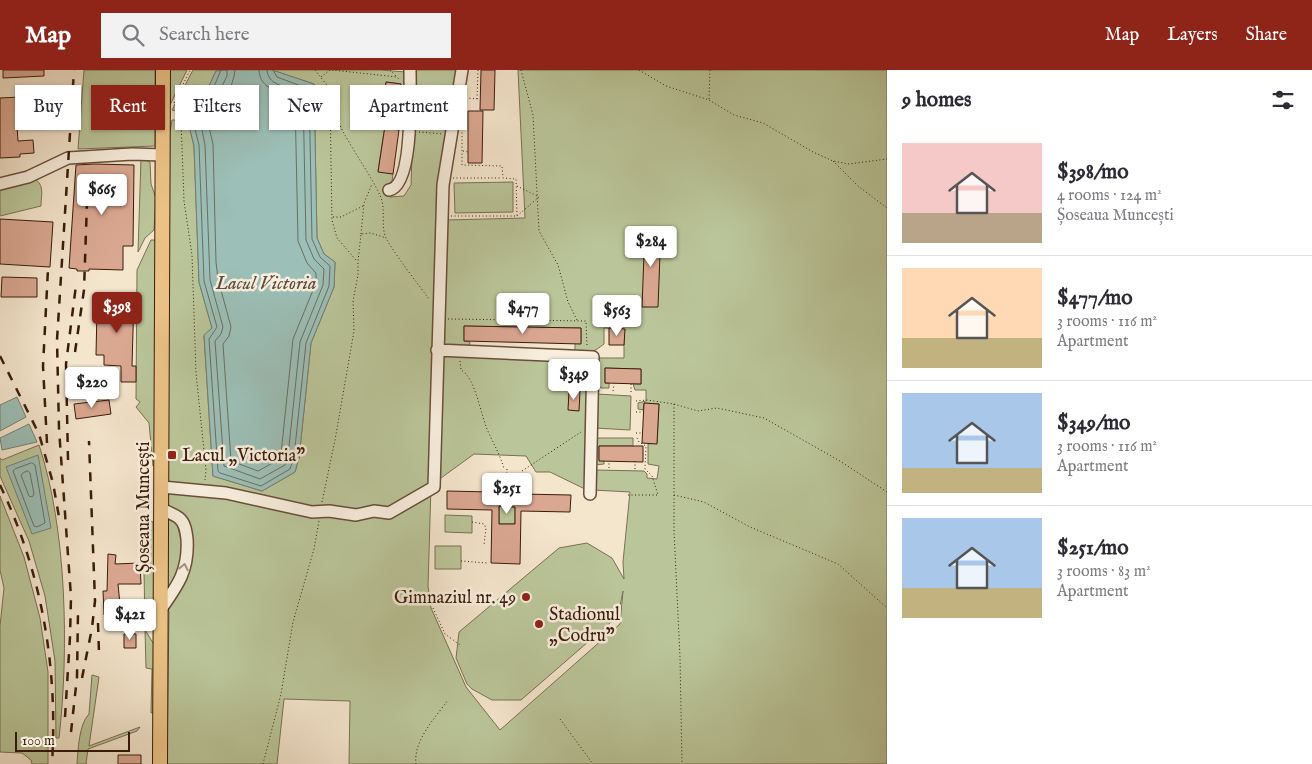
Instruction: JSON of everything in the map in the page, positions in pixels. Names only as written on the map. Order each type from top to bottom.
[{"type":"main road","name":"Șoseaua Muncești","points":[[160,764],[163,70]]},
{"type":"lane","points":[[409,85],[410,70]]},
{"type":"lane","points":[[162,487],[226,492],[312,512],[356,515],[374,512],[389,513],[434,486],[437,350],[444,185],[462,70]]},
{"type":"lane","points":[[390,190],[394,190],[403,175],[408,156],[409,130]]},
{"type":"lane","points":[[0,184],[28,177],[68,158],[132,154],[163,155]]},
{"type":"lane","points":[[437,350],[593,357],[594,390],[590,494]]},
{"type":"lane","points":[[161,609],[178,585],[184,572],[188,551],[184,523],[178,517],[162,509]]},
{"type":"path","points":[[183,85],[190,70]]},
{"type":"path","points":[[315,70],[327,85]]},
{"type":"path","points":[[320,77],[331,70],[397,77]]},
{"type":"path","points":[[390,70],[405,85]]},
{"type":"path","points":[[477,99],[478,70]]},
{"type":"path","points":[[521,70],[533,115],[539,197],[539,231],[558,265],[568,302],[578,321]]},
{"type":"path","points":[[639,70],[666,86],[709,100],[734,115],[763,123],[779,130],[813,152],[833,161],[849,164],[887,159]]},
{"type":"path","points":[[709,100],[710,70]]},
{"type":"path","points":[[467,98],[480,99]]},
{"type":"path","points":[[172,107],[175,101]]},
{"type":"path","points":[[340,123],[382,200],[386,238],[432,303]]},
{"type":"path","points":[[181,130],[184,201],[192,255],[196,373],[206,470],[204,490]]},
{"type":"path","points":[[330,130],[332,217],[337,238],[358,261]]},
{"type":"path","points":[[409,130],[452,135]]},
{"type":"path","points":[[462,152],[468,152]]},
{"type":"path","points":[[833,161],[858,186],[887,208]]},
{"type":"path","points":[[462,165],[502,166],[502,178]]},
{"type":"path","points":[[451,178],[516,179],[517,216]]},
{"type":"path","points":[[264,764],[281,694],[293,622],[314,549],[335,440],[354,331],[353,302],[358,275],[364,206],[373,183]]},
{"type":"path","points":[[517,186],[539,197]]},
{"type":"path","points":[[443,215],[517,216],[539,197]]},
{"type":"path","points":[[332,217],[341,217],[364,206]]},
{"type":"path","points":[[361,234],[371,233],[386,238]]},
{"type":"path","points":[[439,319],[586,322],[587,356]]},
{"type":"path","points":[[459,352],[461,370],[465,372],[472,385],[487,428],[506,469],[506,484]]},
{"type":"path","points":[[556,355],[556,371],[574,371],[578,381],[586,388],[594,390]]},
{"type":"path","points":[[613,391],[614,384]]},
{"type":"path","points":[[631,384],[631,392]]},
{"type":"path","points":[[636,400],[674,404],[698,411],[717,408],[764,418],[831,456],[887,492]]},
{"type":"path","points":[[674,404],[674,495],[682,764]]},
{"type":"path","points":[[636,412],[643,412]]},
{"type":"path","points":[[522,471],[580,433],[593,421]]},
{"type":"path","points":[[636,433],[643,433]]},
{"type":"path","points":[[628,495],[658,495],[652,476],[645,469],[646,446],[639,442],[636,436]]},
{"type":"path","points":[[609,461],[609,468]]},
{"type":"path","points":[[635,462],[635,469]]},
{"type":"path","points":[[674,495],[704,502],[750,528],[838,564],[887,608]]},
{"type":"path","points":[[472,522],[484,524],[486,528],[484,545]]},
{"type":"path","points":[[461,561],[487,563]]},
{"type":"path","points":[[434,608],[445,634],[460,645]]},
{"type":"path","points":[[416,764],[415,755],[427,728],[448,700]]},
{"type":"path","points":[[560,719],[593,764]]},
{"type":"green space","points":[[84,70],[155,70],[155,85],[91,85],[91,130],[155,130],[155,146],[78,149],[79,130],[81,130]]},
{"type":"green space","points":[[170,70],[187,70],[180,85],[175,85],[175,95],[170,105]]},
{"type":"green space","points":[[193,70],[229,70],[216,71],[209,85],[185,85]]},
{"type":"green space","points":[[272,70],[380,70],[406,72],[406,85],[386,82],[386,85],[350,85],[350,130],[384,130],[378,171],[393,174],[390,197],[404,196],[411,185],[413,130],[449,130],[440,185],[428,586],[431,608],[466,687],[500,730],[620,624],[623,591],[618,616],[521,700],[492,700],[472,689],[467,684],[456,658],[459,632],[559,548],[587,543],[612,558],[624,579],[623,562],[630,492],[593,490],[593,473],[595,470],[644,471],[647,474],[647,478],[657,479],[659,466],[648,464],[648,444],[657,443],[659,404],[644,403],[643,410],[638,409],[638,403],[646,401],[646,390],[635,390],[633,384],[641,384],[641,369],[605,368],[605,383],[609,383],[609,388],[601,388],[596,381],[598,358],[624,358],[624,329],[604,328],[604,344],[594,351],[587,353],[575,351],[575,343],[581,343],[581,328],[464,326],[464,341],[470,342],[469,347],[466,349],[443,346],[446,220],[525,218],[518,70],[887,70],[887,764],[349,764],[350,701],[284,699],[277,764],[167,764],[169,612],[165,595],[169,138],[172,120],[175,120],[175,130],[190,130],[194,146],[199,282],[212,328],[204,336],[213,476],[262,491],[295,472],[299,458],[311,343],[334,287],[335,262],[324,254],[317,238],[315,130],[340,130],[340,85],[314,85]]},
{"type":"green space","points":[[415,70],[460,70],[456,85],[414,85]]},
{"type":"green space","points":[[141,158],[150,162],[151,184],[156,198],[154,230],[145,238],[138,252]]},
{"type":"green space","points":[[34,179],[41,187],[41,206],[0,216],[0,187]]},
{"type":"green space","points":[[513,182],[513,212],[455,213],[454,183]]},
{"type":"green space","points":[[151,240],[155,240],[156,244],[157,465],[153,466],[149,423],[136,407],[140,402],[136,399],[137,270]]},
{"type":"green space","points":[[448,355],[590,360],[587,490],[550,472],[536,472],[526,456],[474,454],[441,478],[438,477],[443,359]]},
{"type":"green space","points":[[597,394],[631,396],[630,430],[595,428]]},
{"type":"green space","points":[[599,438],[633,438],[633,446],[599,446],[599,460],[604,461],[604,464],[595,465],[596,440]]},
{"type":"green space","points":[[39,445],[55,514],[63,590],[64,667],[59,738],[56,738],[55,661],[45,596],[29,541],[0,476],[0,458],[2,460]]},
{"type":"green space","points":[[0,496],[24,557],[40,618],[48,672],[48,764],[32,764],[31,760],[22,753],[0,752],[0,626],[4,588],[0,570]]},
{"type":"green space","points":[[499,506],[515,507],[515,524],[499,524]]},
{"type":"green space","points":[[445,515],[472,516],[472,533],[445,532]]},
{"type":"green space","points":[[143,517],[153,522],[155,620],[151,624],[145,625]]},
{"type":"green space","points":[[435,546],[461,546],[461,569],[435,569]]},
{"type":"green space","points":[[145,630],[155,646],[155,711],[151,713],[152,669],[146,668]]},
{"type":"green space","points":[[92,675],[99,677],[89,746],[140,727],[137,731],[88,749],[86,764],[77,764],[81,731],[89,714]]},
{"type":"water","name":"Lacul Victoria","points":[[272,70],[314,84],[269,85],[269,130],[315,130],[317,238],[324,254],[335,262],[334,287],[311,343],[299,458],[295,472],[262,491],[213,476],[204,335],[212,328],[199,282],[194,146],[190,130],[259,130],[259,85],[209,85],[216,71]]},
{"type":"water","points":[[17,397],[26,417],[0,431],[0,405]]},
{"type":"water","points":[[29,424],[37,442],[2,450],[0,438]]},
{"type":"water","points":[[38,455],[51,528],[32,534],[6,467]]},
{"type":"building","points":[[3,70],[44,70],[44,76],[3,78]]},
{"type":"building","points":[[481,70],[495,70],[494,110],[480,110]]},
{"type":"building","points":[[386,82],[401,84],[401,85],[386,85]]},
{"type":"building","points":[[15,97],[15,130],[17,130],[18,141],[33,140],[34,153],[20,154],[20,157],[0,158],[0,98]]},
{"type":"building","points":[[468,111],[483,111],[482,163],[468,163]]},
{"type":"building","points":[[384,130],[399,130],[393,174],[378,172]]},
{"type":"building","points":[[76,165],[134,165],[133,246],[123,246],[123,270],[89,269],[89,271],[77,271],[77,269],[69,268]]},
{"type":"building","points":[[0,219],[53,222],[50,267],[0,264]]},
{"type":"building","points":[[645,228],[661,228],[658,307],[642,307]]},
{"type":"building","points":[[2,277],[37,278],[37,297],[1,297]]},
{"type":"building","points":[[102,295],[134,296],[132,366],[136,366],[136,382],[121,382],[121,366],[104,365],[104,355],[96,355],[97,310],[102,310]]},
{"type":"building","points":[[464,326],[581,328],[581,344],[464,341]]},
{"type":"building","points":[[609,328],[625,329],[624,345],[609,345]]},
{"type":"building","points":[[605,368],[641,369],[641,384],[605,383]]},
{"type":"building","points":[[553,374],[574,375],[573,382],[553,380]]},
{"type":"building","points":[[569,391],[580,391],[579,411],[568,410]]},
{"type":"building","points":[[109,400],[111,414],[76,419],[74,404]]},
{"type":"building","points":[[644,403],[659,404],[657,444],[642,443]]},
{"type":"building","points":[[599,446],[643,446],[643,462],[599,461]]},
{"type":"building","points":[[492,483],[520,484],[520,494],[571,495],[570,512],[521,511],[520,564],[491,563],[492,510],[447,509],[447,491],[491,492]],"holes":[[[499,506],[515,507],[515,524],[499,524]]]},
{"type":"building","points":[[108,554],[116,555],[115,564],[140,563],[141,584],[118,584],[121,615],[104,615],[103,591],[107,591]]},
{"type":"building","points":[[124,634],[136,634],[136,648],[124,648]]},
{"type":"building","points":[[118,755],[141,755],[141,764],[118,764]]},
{"type":"railway","points":[[65,717],[71,597],[59,429],[57,340],[74,70]]},
{"type":"railway","points":[[75,352],[84,290],[87,202]]},
{"type":"railway","points":[[47,443],[43,366],[48,269]]},
{"type":"railway","points":[[68,460],[66,364],[76,285]]},
{"type":"railway","points":[[0,356],[39,434],[53,483],[59,517]]},
{"type":"railway","points":[[82,678],[92,628],[95,601],[89,441]]},
{"type":"railway","points":[[0,485],[15,518],[27,552],[44,621],[52,692],[52,764]]},
{"type":"railway","points":[[71,732],[77,677],[78,612]]},
{"type":"railway","points":[[98,623],[99,653]]},
{"type":"place","name":"Lacul „Victoria”","points":[[172,455]]},
{"type":"place","name":"Gimnaziul nr. 49","points":[[526,597]]},
{"type":"place","name":"Stadionul „Codru”","points":[[539,624]]}]
